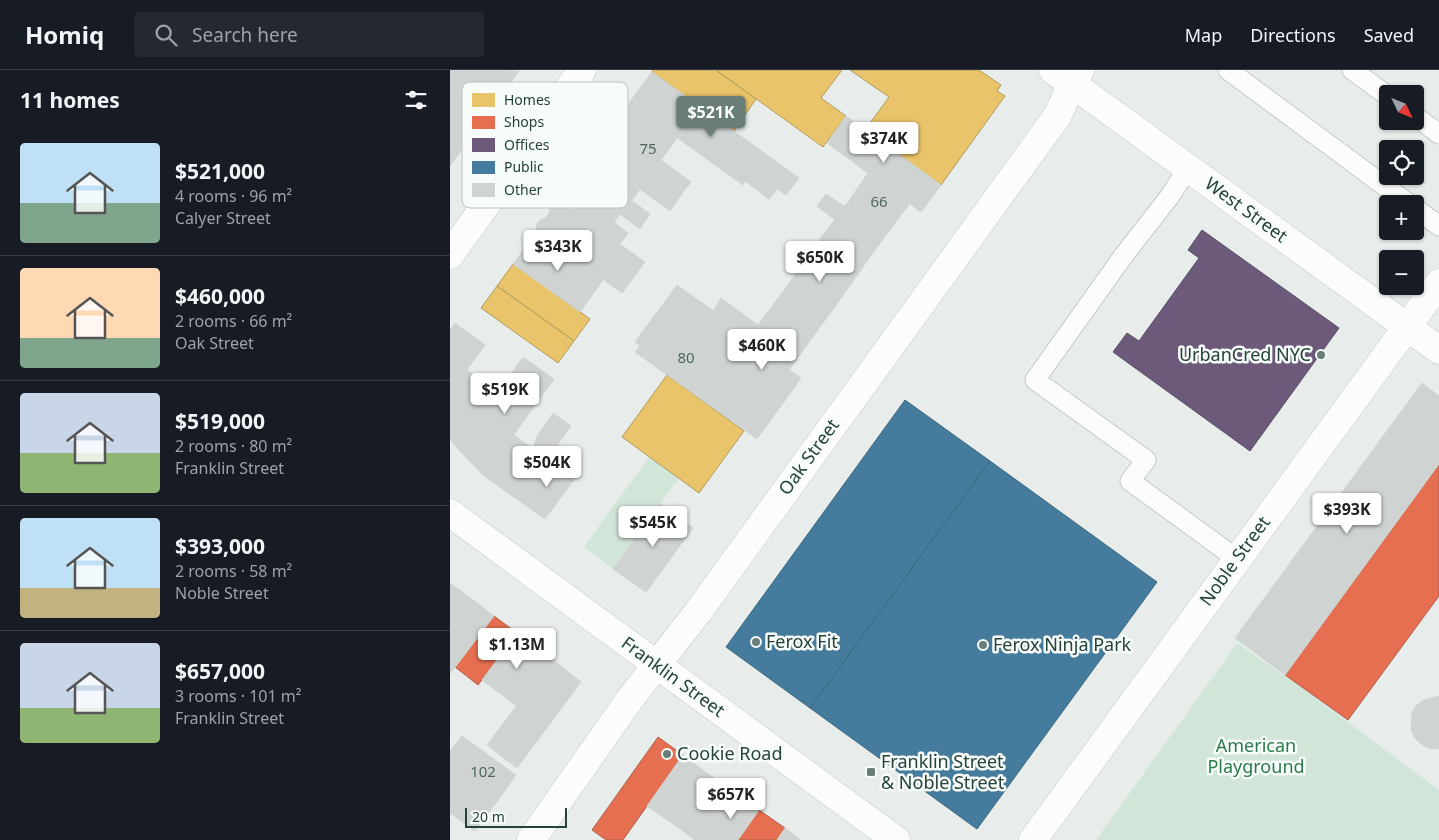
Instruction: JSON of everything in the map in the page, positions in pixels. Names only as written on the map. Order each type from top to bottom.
[{"type":"street","points":[[573,82],[582,70]]},
{"type":"street","name":"West Street","points":[[1069,74],[1188,168],[1406,328],[1439,350]]},
{"type":"street","name":"Oak Street","points":[[531,840],[630,700],[698,612],[1058,115],[1069,74]]},
{"type":"street","points":[[450,255],[484,208]]},
{"type":"street","name":"Noble Street","points":[[1033,840],[1439,283]]},
{"type":"street","name":"Franklin Street","points":[[452,516],[896,840]]},
{"type":"lane","points":[[1228,70],[1397,195]]},
{"type":"lane","points":[[1352,70],[1379,90]]},
{"type":"lane","points":[[1424,123],[1439,134]]},
{"type":"lane","points":[[1188,168],[1170,196],[1124,255],[1035,380],[1146,460],[1130,481],[1237,559]]},
{"type":"lane","points":[[1424,215],[1439,226]]},
{"type":"green space","points":[[649,457],[679,478],[613,569],[584,547]]},
{"type":"green space","name":"American Playground","points":[[1237,643],[1302,688],[1439,790],[1439,840],[1096,840]]},
{"type":"building: Homes","points":[[653,70],[716,70],[756,99],[734,131],[652,72]]},
{"type":"building: Homes","points":[[716,70],[842,70],[821,98],[846,116],[823,147]]},
{"type":"building: Homes","points":[[850,70],[979,70],[1001,85],[997,91],[1005,96],[941,185],[865,130],[889,97]]},
{"type":"building: Homes","points":[[513,264],[590,319],[574,341],[497,286]]},
{"type":"building: Homes","points":[[497,286],[574,341],[558,363],[481,308]]},
{"type":"building: Homes","points":[[667,375],[744,431],[699,493],[622,437]]},
{"type":"building: Shops","points":[[1439,464],[1439,596],[1348,720],[1285,675]]},
{"type":"building: Shops","points":[[494,616],[517,633],[478,685],[455,667]]},
{"type":"building: Shops","points":[[658,737],[683,755],[623,840],[606,840],[592,830]]},
{"type":"building: Shops","points":[[759,810],[785,828],[777,840],[738,840]]},
{"type":"building: Offices","points":[[1202,230],[1339,328],[1250,451],[1113,352],[1127,333],[1139,341],[1199,258],[1188,250]]},
{"type":"building: Public","points":[[905,400],[990,461],[810,708],[726,647]]},
{"type":"building: Public","name":"Ferox Ninja Park","points":[[990,461],[1157,582],[977,829],[810,708]]},
{"type":"building: Other","points":[[450,70],[519,71],[511,82],[462,82],[462,149],[450,166]]},
{"type":"building: Other","points":[[652,72],[799,178],[786,195],[777,189],[769,199],[745,181],[743,185],[629,103]]},
{"type":"building: Other","points":[[629,103],[677,138],[661,160],[691,182],[684,191],[628,151]]},
{"type":"building: Other","points":[[846,116],[941,185],[921,212],[827,143]]},
{"type":"building: Other","points":[[628,151],[684,191],[670,211],[640,189],[632,200],[628,197]]},
{"type":"building: Other","points":[[868,173],[910,203],[889,231],[848,202]]},
{"type":"building: Other","points":[[826,194],[844,206],[848,202],[889,231],[870,257],[829,227],[835,220],[817,206]]},
{"type":"building: Other","points":[[628,198],[650,214],[640,229],[620,214],[614,222],[628,233],[620,244],[573,210],[574,208],[628,208]]},
{"type":"building: Other","points":[[550,208],[570,208],[645,262],[622,293],[537,232],[536,226],[549,213]]},
{"type":"building: Other","points":[[829,227],[870,257],[851,284],[809,254]]},
{"type":"building: Other","points":[[537,232],[603,280],[580,312],[513,264]]},
{"type":"building: Other","points":[[809,254],[851,284],[831,312],[790,282]]},
{"type":"building: Other","points":[[790,282],[831,312],[812,338],[770,309]]},
{"type":"building: Other","points":[[677,285],[750,337],[748,340],[743,337],[724,364],[781,406],[757,439],[635,352],[640,346],[635,342]]},
{"type":"building: Other","points":[[721,298],[758,325],[770,309],[812,338],[789,370],[748,340],[750,337],[713,311]]},
{"type":"building: Other","points":[[455,323],[485,345],[450,393],[450,330]]},
{"type":"building: Other","points":[[743,337],[801,378],[781,406],[724,364]]},
{"type":"building: Other","points":[[523,357],[554,379],[484,476],[458,449]]},
{"type":"building: Other","points":[[467,370],[498,392],[458,449],[450,439],[450,393]]},
{"type":"building: Other","points":[[1422,383],[1439,396],[1439,464],[1285,675],[1235,638]]},
{"type":"building: Other","points":[[553,413],[571,426],[518,500],[484,476],[514,435],[534,450],[536,438]]},
{"type":"building: Other","points":[[549,457],[576,477],[545,519],[518,500]]},
{"type":"building: Other","points":[[660,504],[693,528],[646,592],[613,569]]},
{"type":"building: Other","points":[[450,583],[468,596],[450,620]]},
{"type":"building: Other","points":[[468,596],[494,616],[450,674],[450,620]]},
{"type":"building: Other","points":[[517,633],[552,659],[517,706],[482,680]]},
{"type":"building: Other","points":[[552,659],[581,682],[517,768],[487,745]]},
{"type":"building: Other","points":[[1439,696],[1439,749],[1428,748],[1415,738],[1411,730],[1412,713],[1423,700]]},
{"type":"building: Other","points":[[462,736],[516,775],[496,803],[450,769],[450,751]]},
{"type":"building: Other","points":[[683,755],[707,773],[672,823],[647,806]]},
{"type":"building: Other","points":[[450,769],[496,803],[475,831],[450,813]]},
{"type":"building: Other","points":[[707,773],[733,791],[698,840],[695,840],[672,823]]},
{"type":"building: Other","points":[[733,791],[759,810],[738,840],[698,840]]},
{"type":"building: Other","points":[[785,828],[801,840],[777,840]]},
{"type":"place","name":"UrbanCred NYC","points":[[1321,355]]},
{"type":"place","name":"Ferox Fit","points":[[756,642]]},
{"type":"place","name":"Ferox Ninja Park","points":[[983,645]]},
{"type":"place","name":"Cookie Road","points":[[667,754]]},
{"type":"place","name":"Franklin Street & Noble Street","points":[[871,772]]}]
